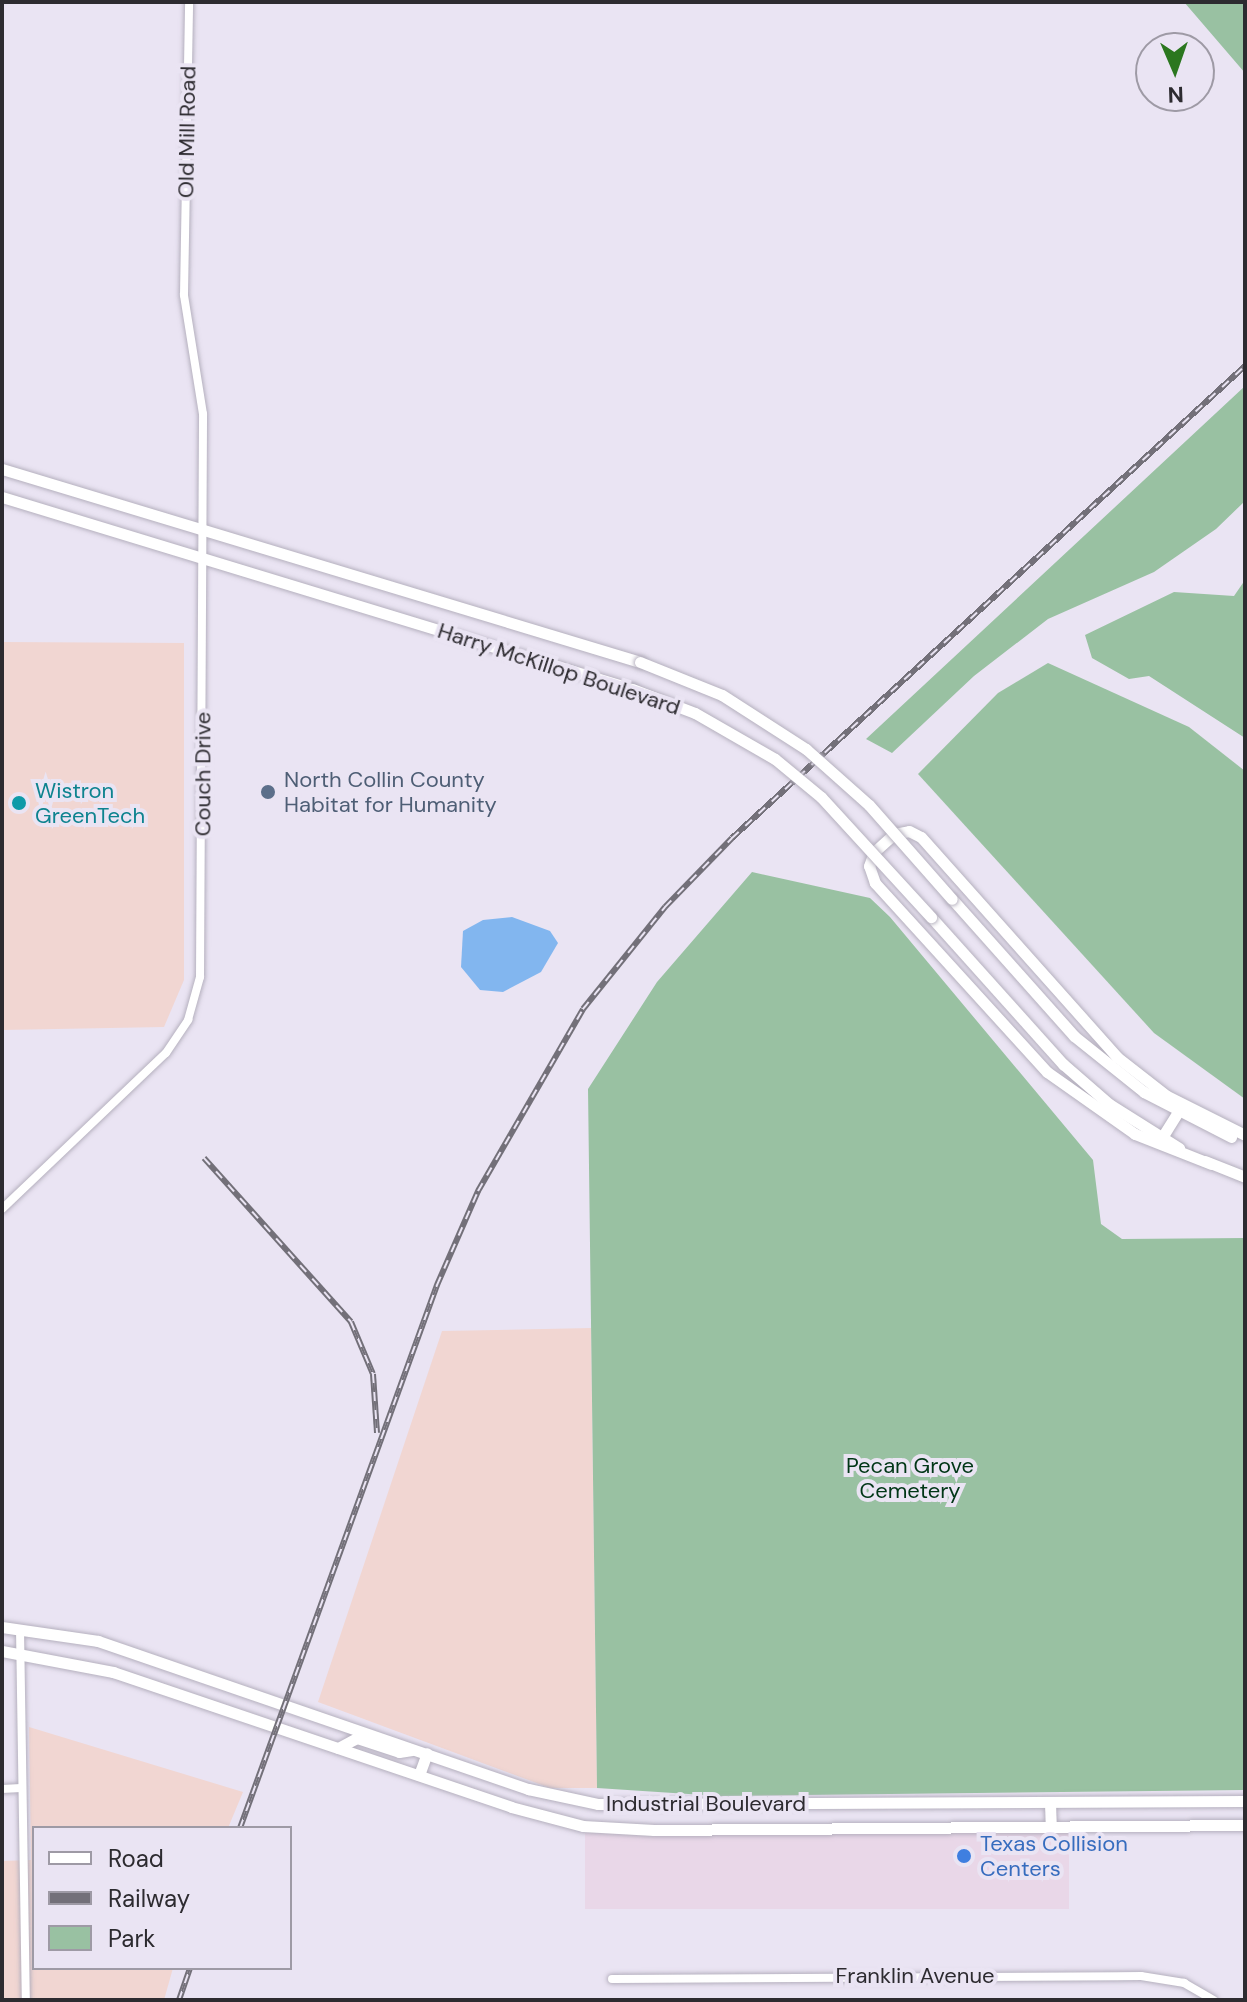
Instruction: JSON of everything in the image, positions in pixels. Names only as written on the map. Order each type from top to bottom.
[{"type":"main road","name":"Harry McKillop Boulevard","points":[[2,469],[640,662],[707,687],[784,732],[869,805],[1074,1036],[1178,1112],[1245,1142]]},
{"type":"main road","name":"Harry McKillop Boulevard","points":[[2,497],[203,561],[632,689],[717,724],[789,770],[838,814],[1046,1049],[1109,1104],[1161,1139],[1245,1177]]},
{"type":"main road","points":[[1211,1164],[1180,1156],[1135,1134],[1047,1072],[875,883],[869,866],[874,852],[894,834],[909,831],[921,837],[1117,1057],[1189,1109],[1245,1135]]},
{"type":"main road","points":[[1161,1139],[1178,1112]]},
{"type":"main road","name":"Industrial Boulevard","points":[[2,1627],[98,1641],[542,1793],[598,1804],[1245,1801]]},
{"type":"main road","name":"Industrial Boulevard","points":[[2,1651],[113,1672],[531,1814],[595,1827],[1245,1825]]},
{"type":"main road","points":[[338,1748],[357,1738],[399,1752],[422,1751],[419,1775]]},
{"type":"main road","points":[[1050,1803],[1051,1827]]},
{"type":"main road","points":[[828,1804],[829,1827]]},
{"type":"main road","points":[[859,1804],[859,1826]]},
{"type":"main road","points":[[979,1804],[980,1827]]},
{"type":"street","name":"Old Mill Road","points":[[184,262],[189,2]]},
{"type":"street","name":"Couch Drive","points":[[2,1209],[166,1053],[191,1012],[202,948],[202,397],[184,295],[184,262]]},
{"type":"street","points":[[20,1629],[26,1999]]},
{"type":"street","points":[[2,1789],[21,1788]]},
{"type":"street","name":"Franklin Avenue","points":[[612,1979],[1141,1976],[1184,1983],[1213,2000]]},
{"type":"shaded area","points":[[2,642],[184,643],[184,980],[164,1027],[2,1030]]},
{"type":"shaded area","points":[[591,1328],[597,1788],[550,1788],[318,1702],[442,1331]]},
{"type":"shaded area","points":[[29,1727],[243,1792],[229,1826],[32,1826],[32,1970],[172,1970],[164,2000],[2,2000],[2,1861],[31,1860]]},
{"type":"shaded area","points":[[585,1833],[1069,1833],[1069,1909],[585,1909]]},
{"type":"green space","points":[[1184,2],[1245,2],[1245,73],[1215,38],[1215,32],[1210,32]]},
{"type":"green space","points":[[1245,386],[1245,501],[1216,529],[1154,572],[1048,619],[974,676],[892,753],[866,739]]},
{"type":"green space","points":[[1245,580],[1245,738],[1149,676],[1129,679],[1092,658],[1085,635],[1174,592],[1234,596]]},
{"type":"green space","points":[[1048,663],[1189,727],[1245,771],[1245,1099],[1154,1033],[918,774],[998,693]]},
{"type":"green space","name":"Pecan Grove Cemetery","points":[[752,872],[870,898],[890,917],[1093,1160],[1101,1224],[1122,1239],[1245,1238],[1245,1790],[719,1796],[597,1788],[588,1089],[657,982]]},
{"type":"water","points":[[512,917],[550,931],[558,943],[541,972],[503,992],[480,990],[461,967],[463,931],[483,920]]},
{"type":"railway","points":[[241,1826],[437,1285],[478,1191],[583,1009],[665,907],[732,838],[1245,366]]},
{"type":"railway","points":[[204,1158],[351,1322],[373,1374],[377,1433]]},
{"type":"railway","points":[[179,2000],[189,1970]]},
{"type":"place","name":"North Collin County Habitat for Humanity","points":[[268,792]]},
{"type":"place","name":"Wistron GreenTech","points":[[19,803]]},
{"type":"place","name":"Texas Collision Centers","points":[[964,1856]]}]
